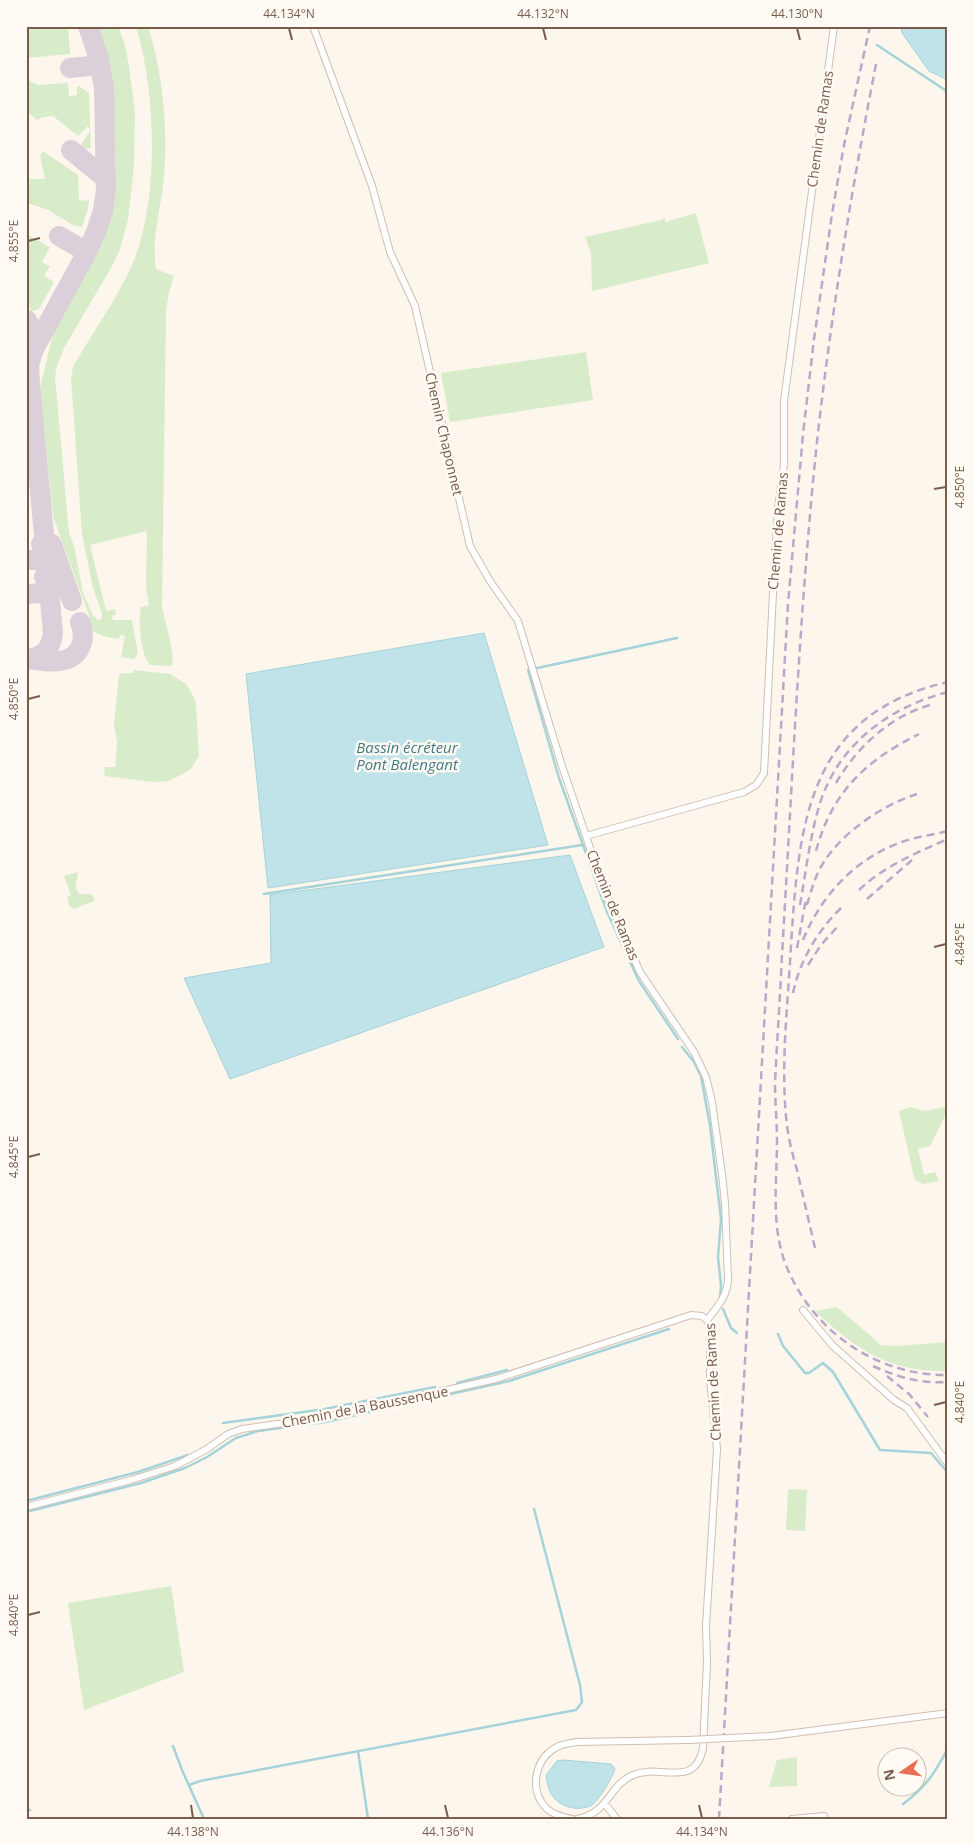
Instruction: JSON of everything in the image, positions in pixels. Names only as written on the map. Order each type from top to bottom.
[{"type":"street","name":"Chemin Chaponnet","points":[[313,26],[372,186],[390,252],[415,306],[470,546],[490,581],[518,621],[559,757],[586,836]]},
{"type":"street","name":"Chemin de Ramas","points":[[576,1819],[588,1817],[598,1810],[626,1779],[633,1775],[642,1772],[678,1773],[689,1771],[701,1759],[704,1748],[707,1663],[706,1626],[717,1449],[710,1380],[711,1336],[707,1320],[723,1300],[727,1290],[728,1279],[722,1174],[712,1102],[706,1077],[694,1052],[640,972],[602,885],[586,836],[744,792],[756,786],[764,773],[772,593],[778,508],[784,464],[784,401],[834,26]]},
{"type":"street","points":[[803,1310],[832,1345],[894,1400],[907,1408],[948,1464]]},
{"type":"street","name":"Chemin de la Baussenque","points":[[26,1507],[131,1480],[175,1466],[201,1453],[228,1434],[242,1429],[326,1417],[496,1379],[691,1315],[698,1314],[707,1320]]},
{"type":"street","points":[[572,1819],[561,1817],[548,1810],[538,1795],[536,1782],[540,1763],[554,1748],[562,1744],[771,1736],[948,1713]]},
{"type":"street","points":[[604,1802],[617,1819]]},
{"type":"street","points":[[792,1819],[824,1816]]},
{"type":"green space","points":[[26,26],[68,26],[70,54],[26,58]]},
{"type":"green space","points":[[98,26],[118,26],[125,45],[135,112],[134,166],[128,220],[119,252],[64,348],[55,377],[69,533],[74,546],[83,593],[93,615],[98,620],[101,619],[102,613],[93,588],[82,534],[71,378],[73,367],[126,278],[141,239],[151,178],[152,146],[148,82],[136,26],[148,26],[161,82],[165,121],[164,178],[155,246],[156,269],[174,276],[166,311],[162,606],[171,647],[171,666],[151,665],[144,654],[142,646],[140,629],[141,607],[149,605],[146,586],[147,531],[90,545],[106,611],[115,609],[116,614],[112,616],[113,620],[132,620],[138,653],[134,659],[121,657],[125,636],[120,635],[119,639],[102,636],[94,632],[91,627],[87,619],[90,618],[53,516],[40,388],[53,333],[99,250],[113,205],[116,172],[112,78],[109,59]]},
{"type":"green space","points":[[26,63],[30,81],[39,85],[68,83],[69,96],[77,95],[77,87],[79,86],[89,93],[91,148],[86,149],[81,145],[90,131],[88,126],[78,136],[53,116],[37,120],[26,111]]},
{"type":"green space","points":[[43,151],[78,175],[79,201],[89,200],[82,227],[70,223],[40,207],[26,203],[26,176],[28,179],[45,179],[40,155]]},
{"type":"green space","points":[[696,213],[709,263],[592,291],[591,253],[585,237],[661,220],[664,217],[666,222]]},
{"type":"green space","points":[[26,234],[50,247],[42,262],[50,266],[44,276],[54,282],[39,309],[32,311],[26,302]]},
{"type":"green space","points":[[586,352],[593,400],[450,422],[441,373]]},
{"type":"green space","points":[[133,670],[170,674],[186,684],[195,699],[199,756],[190,770],[169,781],[154,782],[104,776],[105,767],[115,767],[117,742],[114,725],[119,675],[122,673],[134,673]]},
{"type":"green space","points":[[78,872],[76,888],[80,894],[91,894],[94,901],[74,909],[69,906],[67,897],[71,895],[64,876]]},
{"type":"green space","points":[[910,1107],[925,1111],[944,1107],[948,1110],[930,1146],[918,1149],[924,1175],[935,1172],[939,1181],[924,1184],[916,1181],[914,1177],[899,1111]]},
{"type":"green space","points":[[837,1307],[881,1345],[894,1346],[948,1342],[948,1371],[927,1371],[908,1368],[891,1363],[859,1347],[844,1337],[815,1311]]},
{"type":"green space","points":[[788,1489],[807,1490],[805,1531],[786,1530]]},
{"type":"green space","points":[[171,1586],[184,1672],[84,1710],[68,1603]]},
{"type":"green space","points":[[797,1757],[797,1786],[769,1787],[777,1760]]},
{"type":"water","points":[[901,26],[948,26],[948,80],[929,71],[902,33]]},
{"type":"water","name":"Bassin écréteur Pont Balengant","points":[[484,633],[548,845],[268,888],[246,674]]},
{"type":"water","points":[[570,855],[604,947],[230,1079],[184,978],[271,963],[270,895]]},
{"type":"water","points":[[557,1761],[611,1764],[615,1769],[599,1798],[592,1805],[573,1808],[561,1804],[553,1797],[548,1787],[546,1775]]},
{"type":"waterway","points":[[877,45],[948,92]]},
{"type":"waterway","points":[[677,638],[528,670],[559,778],[607,912],[639,981],[678,1039]]},
{"type":"waterway","points":[[264,894],[582,845]]},
{"type":"waterway","points":[[682,1047],[694,1062],[701,1076],[710,1126],[721,1219],[718,1257],[721,1285],[720,1299]]},
{"type":"waterway","points":[[723,1309],[731,1328],[737,1333]]},
{"type":"waterway","points":[[26,1512],[141,1483],[185,1468],[207,1457],[236,1438],[258,1431],[325,1422],[509,1381],[669,1329]]},
{"type":"waterway","points":[[778,1334],[783,1346],[805,1373],[809,1373],[823,1363],[833,1372],[880,1450],[931,1453],[948,1473]]},
{"type":"waterway","points":[[457,1383],[507,1370]]},
{"type":"waterway","points":[[223,1423],[325,1409],[435,1387]]},
{"type":"waterway","points":[[26,1501],[138,1472],[188,1455]]},
{"type":"waterway","points":[[189,1785],[200,1781],[576,1710],[582,1702],[580,1685],[534,1509]]},
{"type":"waterway","points":[[173,1746],[204,1819]]},
{"type":"waterway","points":[[903,1804],[918,1792],[929,1779],[948,1748]]},
{"type":"waterway","points":[[358,1751],[368,1819]]},
{"type":"waterway","points":[[26,1811],[30,1810]]},
{"type":"taxiway","points":[[26,659],[37,657],[45,652],[50,644],[53,633],[29,366],[33,351],[96,232],[103,211],[106,189],[104,88],[99,59],[88,26]]},
{"type":"taxiway","points":[[70,68],[100,65]]},
{"type":"taxiway","points":[[71,150],[106,179]]},
{"type":"taxiway","points":[[59,236],[87,252]]},
{"type":"taxiway","points":[[26,319],[33,334],[26,341]]},
{"type":"taxiway","points":[[26,560],[37,560],[43,557],[45,550],[41,544]]},
{"type":"taxiway","points":[[52,544],[72,601]]},
{"type":"taxiway","points":[[26,594],[41,593],[46,590],[48,584],[44,577]]},
{"type":"taxiway","points":[[28,659],[56,662],[73,656],[82,641],[83,635],[80,622]]},
{"type":"railway","points":[[719,1819],[788,604],[803,434],[814,339],[844,145],[870,26]]},
{"type":"railway","points":[[876,64],[835,305],[816,451],[810,514],[796,703],[775,1083],[777,1140],[776,1215],[777,1230],[784,1260],[795,1285],[810,1307],[828,1327],[848,1344],[871,1357],[895,1367],[921,1373],[948,1375]]},
{"type":"railway","points":[[815,1248],[789,1137],[784,1081],[794,900],[799,857],[807,817],[820,780],[838,747],[865,720],[901,698],[948,682]]},
{"type":"railway","points":[[800,905],[811,841],[820,803],[840,763],[853,746],[887,718],[906,707],[948,692]]},
{"type":"railway","points":[[836,783],[854,757],[888,725],[915,710],[930,705]]},
{"type":"railway","points":[[816,851],[831,812],[853,780],[882,755],[919,734]]},
{"type":"railway","points":[[807,905],[813,884],[822,865],[840,842],[851,831],[877,813],[890,805],[917,794]]},
{"type":"railway","points":[[803,940],[810,924],[829,894],[841,881],[868,859],[899,843],[948,831]]},
{"type":"railway","points":[[859,890],[890,867],[948,839]]},
{"type":"railway","points":[[867,899],[912,860]]},
{"type":"railway","points":[[797,948],[806,899]]},
{"type":"railway","points":[[793,993],[800,969],[811,946],[842,907]]},
{"type":"railway","points":[[808,965],[821,945],[838,926]]},
{"type":"railway","points":[[873,1366],[909,1379],[928,1382],[948,1382]]},
{"type":"railway","points":[[887,1376],[909,1394],[928,1417]]}]
